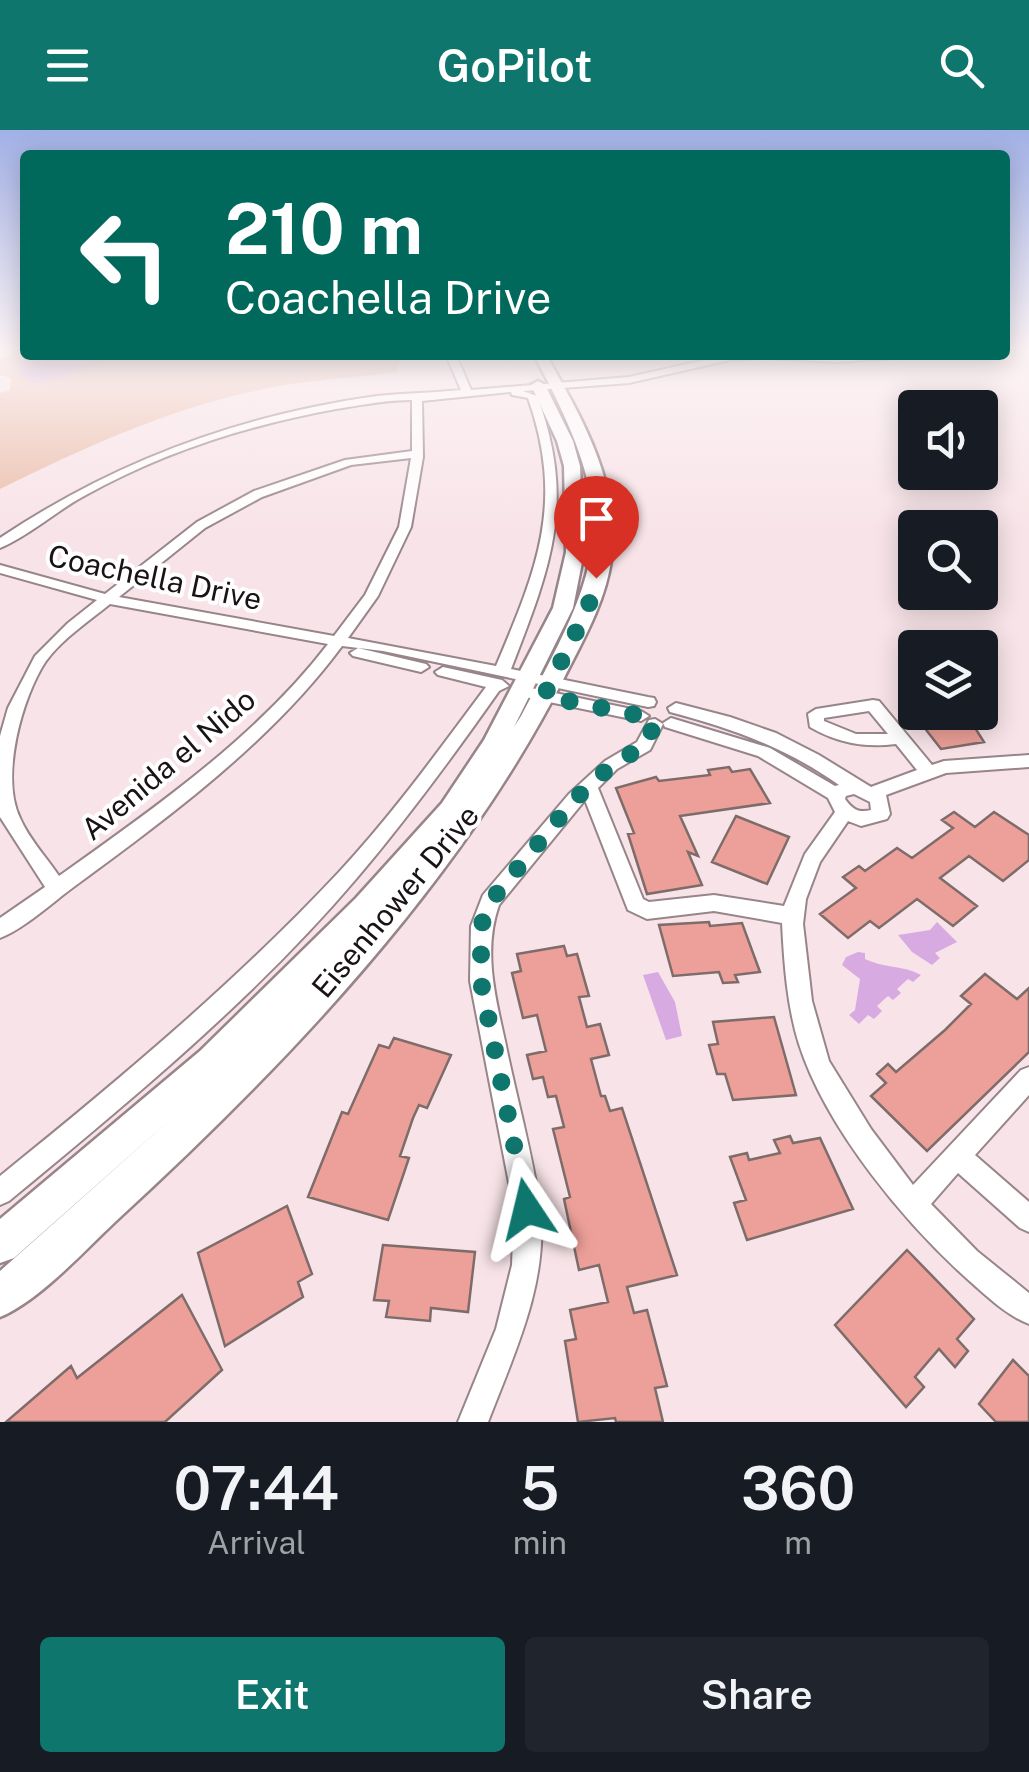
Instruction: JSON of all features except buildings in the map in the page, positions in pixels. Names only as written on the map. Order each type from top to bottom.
[{"type":"main road","name":"Eisenhower Drive","points":[[0,1244],[212,1062],[366,906],[450,810],[496,742],[563,608],[575,552],[572,466],[550,407]]},
{"type":"main road","name":"Eisenhower Drive","points":[[0,1297],[207,1112],[367,943],[454,840],[524,683],[588,608],[603,547],[592,462],[584,436],[558,407]]},
{"type":"street","points":[[0,544],[107,478],[193,442],[324,407]]},
{"type":"street","name":"Avenida el Nido","points":[[0,929],[146,826],[260,728],[336,644],[395,556],[412,513],[418,481],[419,407]]},
{"type":"street","name":"Eisenhower Drive","points":[[0,1192],[119,1095],[256,970],[347,876],[430,776],[524,683],[552,508],[544,407]]},
{"type":"street","points":[[57,889],[9,817],[2,760],[16,708],[40,659],[108,598],[202,525],[258,494],[349,462],[416,454]]},
{"type":"street","name":"Coachella Drive","points":[[0,569],[108,598],[524,683],[658,715],[764,752],[841,804]]},
{"type":"street","name":"Coachella Drive","points":[[336,644],[421,667]]},
{"type":"street","name":"Coachella Drive","points":[[443,672],[524,683]]},
{"type":"street","points":[[473,1422],[510,1329],[526,1265],[527,1209],[481,982],[481,926],[490,902],[588,785],[644,746],[658,715]]},
{"type":"street","name":"Coachella Drive","points":[[658,715],[733,720],[824,764],[864,790]]},
{"type":"street","points":[[900,738],[929,773]]},
{"type":"street","points":[[1029,761],[944,767],[864,790],[843,788],[832,828],[802,879],[792,916],[800,1002],[820,1067],[873,1150],[914,1204],[988,1281],[1029,1310]]},
{"type":"street","points":[[588,785],[635,904],[647,911],[714,903],[792,916]]},
{"type":"street","points":[[841,804],[861,819],[880,814],[882,803],[864,790]]},
{"type":"street","points":[[914,1204],[1029,1078]]},
{"type":"street","points":[[958,1156],[1029,1219]]},
{"type":"shaded area","points":[[0,407],[193,407],[94,445],[0,489]]},
{"type":"shaded area","points":[[937,922],[957,942],[935,953],[940,958],[932,965],[912,952],[898,935],[930,930]]},
{"type":"shaded area","points":[[865,953],[865,959],[872,962],[921,975],[913,982],[908,979],[897,989],[901,993],[893,1000],[888,996],[877,1006],[882,1011],[874,1019],[868,1015],[859,1024],[849,1015],[855,1010],[860,979],[842,965],[846,957]]},
{"type":"shaded area","points":[[658,972],[675,1002],[682,1036],[666,1040],[643,975]]},
{"type":"route","points":[[527,1209],[481,982],[478,949],[490,902],[575,799],[612,765],[644,746],[655,724],[642,716],[544,696],[588,608],[596,578]]}]
